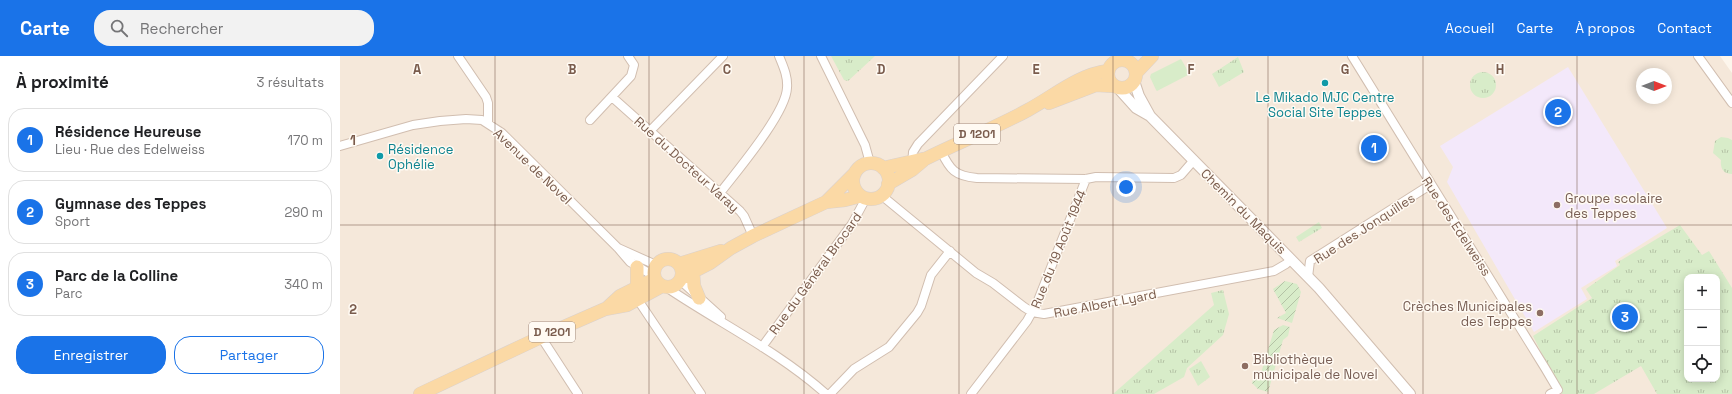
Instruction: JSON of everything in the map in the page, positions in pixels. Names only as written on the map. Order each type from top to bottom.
[{"type":"main road","points":[[1028,110],[1060,100],[1096,85],[1128,87],[1152,56]]},
{"type":"main road","points":[[1115,87],[1108,77],[1108,71],[1114,62],[1132,59],[1135,67],[1135,77]]},
{"type":"main road","points":[[1028,110],[1081,79],[1092,74],[1108,71]]},
{"type":"main road","name":"D 1201","points":[[883,168],[912,166],[1028,110]]},
{"type":"main road","points":[[826,202],[861,166],[870,163],[875,163],[883,168],[888,178],[885,189]]},
{"type":"main road","points":[[699,298],[694,286],[685,277],[676,261],[667,259],[659,262],[658,279],[674,286],[685,277],[710,264],[731,248],[753,236],[826,202],[864,197],[874,198],[912,166]]},
{"type":"main road","points":[[855,173],[853,183],[854,188],[864,197]]},
{"type":"main road","points":[[679,264],[731,248]]},
{"type":"main road","points":[[637,267],[638,294]]},
{"type":"main road","name":"D 1201","points":[[420,394],[541,337],[605,309],[627,305],[638,294],[658,279]]},
{"type":"street","points":[[458,56],[487,100],[488,123]]},
{"type":"street","points":[[590,120],[634,73],[634,65],[628,56]]},
{"type":"street","points":[[650,131],[723,56]]},
{"type":"street","points":[[720,193],[772,122],[784,101],[788,87],[786,73],[779,56]]},
{"type":"street","points":[[820,56],[865,145],[870,163]]},
{"type":"street","points":[[912,166],[913,152],[918,144],[1003,56]]},
{"type":"street","name":"Rue des Edelweiss","points":[[1352,56],[1430,185],[1485,268],[1558,390],[1550,394]]},
{"type":"street","points":[[1698,56],[1732,103]]},
{"type":"street","points":[[1135,77],[1139,96],[1150,116]]},
{"type":"street","points":[[1115,87],[1136,108],[1150,116],[1194,160]]},
{"type":"street","name":"Rue du Docteur Varay","points":[[612,97],[742,213],[753,236]]},
{"type":"street","name":"Avenue de Novel","points":[[340,146],[427,122],[466,119],[479,120],[488,123],[502,133],[618,248],[630,262],[658,279],[698,308],[732,327],[790,365],[826,394]]},
{"type":"street","name":"Chemin du Maquis","points":[[941,151],[953,171],[966,177],[1086,179],[1096,177],[1174,178],[1182,175],[1194,160],[1308,277],[1410,394]]},
{"type":"street","name":"Rue du 19 Août 1944","points":[[971,394],[1032,312],[1037,303],[1086,179]]},
{"type":"street","name":"Rue des Jonquilles","points":[[1308,277],[1310,262],[1430,185]]},
{"type":"street","points":[[885,189],[950,251],[976,273],[993,283],[1032,312]]},
{"type":"street","name":"Rue du Général Brocard","points":[[762,347],[852,224],[864,197]]},
{"type":"street","name":"Avenue de Novel","points":[[618,248],[635,254],[658,279]]},
{"type":"street","points":[[830,394],[851,371],[886,350],[920,310],[934,271],[950,251]]},
{"type":"street","name":"Rue Albert Lyard","points":[[1032,312],[1047,314],[1259,274],[1279,269],[1291,259]]},
{"type":"street","points":[[638,294],[701,394]]},
{"type":"street","name":"Avenue de Novel","points":[[699,298],[732,327]]},
{"type":"street","points":[[541,337],[578,394]]},
{"type":"shaded area","points":[[340,56],[1720,56],[1732,73],[1732,394],[340,394]]},
{"type":"shaded area","name":"Groupe scolaire des Teppes","points":[[1568,67],[1667,228],[1615,261],[1617,266],[1581,288],[1587,299],[1534,332],[1447,182],[1453,167],[1440,146]]},
{"type":"green space","points":[[831,56],[875,56],[848,81],[844,80]]},
{"type":"green space","points":[[1238,57],[1244,72],[1219,87],[1212,74]]},
{"type":"green space","points":[[1181,59],[1189,73],[1188,75],[1157,91],[1150,77],[1151,74]]},
{"type":"green space","points":[[1483,72],[1492,76],[1496,85],[1492,94],[1483,98],[1474,94],[1470,85],[1474,76]]},
{"type":"green space","points":[[1721,137],[1732,140],[1732,174],[1724,172],[1721,166],[1721,160],[1713,153],[1715,141]]},
{"type":"green space","points":[[1319,222],[1322,228],[1299,242],[1296,237]]},
{"type":"green space","points":[[1680,225],[1702,255],[1709,251],[1732,288],[1732,394],[1657,394],[1641,366],[1594,394],[1562,394],[1533,336],[1592,298],[1586,289],[1620,265],[1618,262]]},
{"type":"green space","points":[[1285,281],[1297,284],[1301,292],[1292,323],[1277,318],[1286,313],[1273,289]]},
{"type":"green space","points":[[1223,290],[1229,314],[1223,335],[1187,368],[1184,377],[1154,394],[1113,394],[1214,305],[1211,293]]},
{"type":"green space","points":[[1283,325],[1290,327],[1288,336],[1283,340],[1268,392],[1258,389],[1252,383],[1254,377],[1261,373],[1274,330]]},
{"type":"green space","points":[[1201,361],[1210,377],[1198,386],[1189,369]]},
{"type":"place","name":"Le Mikado MJC Centre Social Site Teppes","points":[[1325,83]]},
{"type":"place","name":"Gymnase des Teppes","points":[[1558,112]]},
{"type":"place","name":"Résidence Heureuse","points":[[1374,148]]},
{"type":"place","name":"Résidence Ophélie","points":[[380,156]]},
{"type":"place","name":"Groupe scolaire des Teppes","points":[[1557,205]]},
{"type":"place","name":"Crèches Municipales des Teppes","points":[[1540,313]]},
{"type":"place","name":"Parc de la Colline","points":[[1625,317]]},
{"type":"place","name":"Bibliothèque municipale de Novel","points":[[1245,366]]}]
